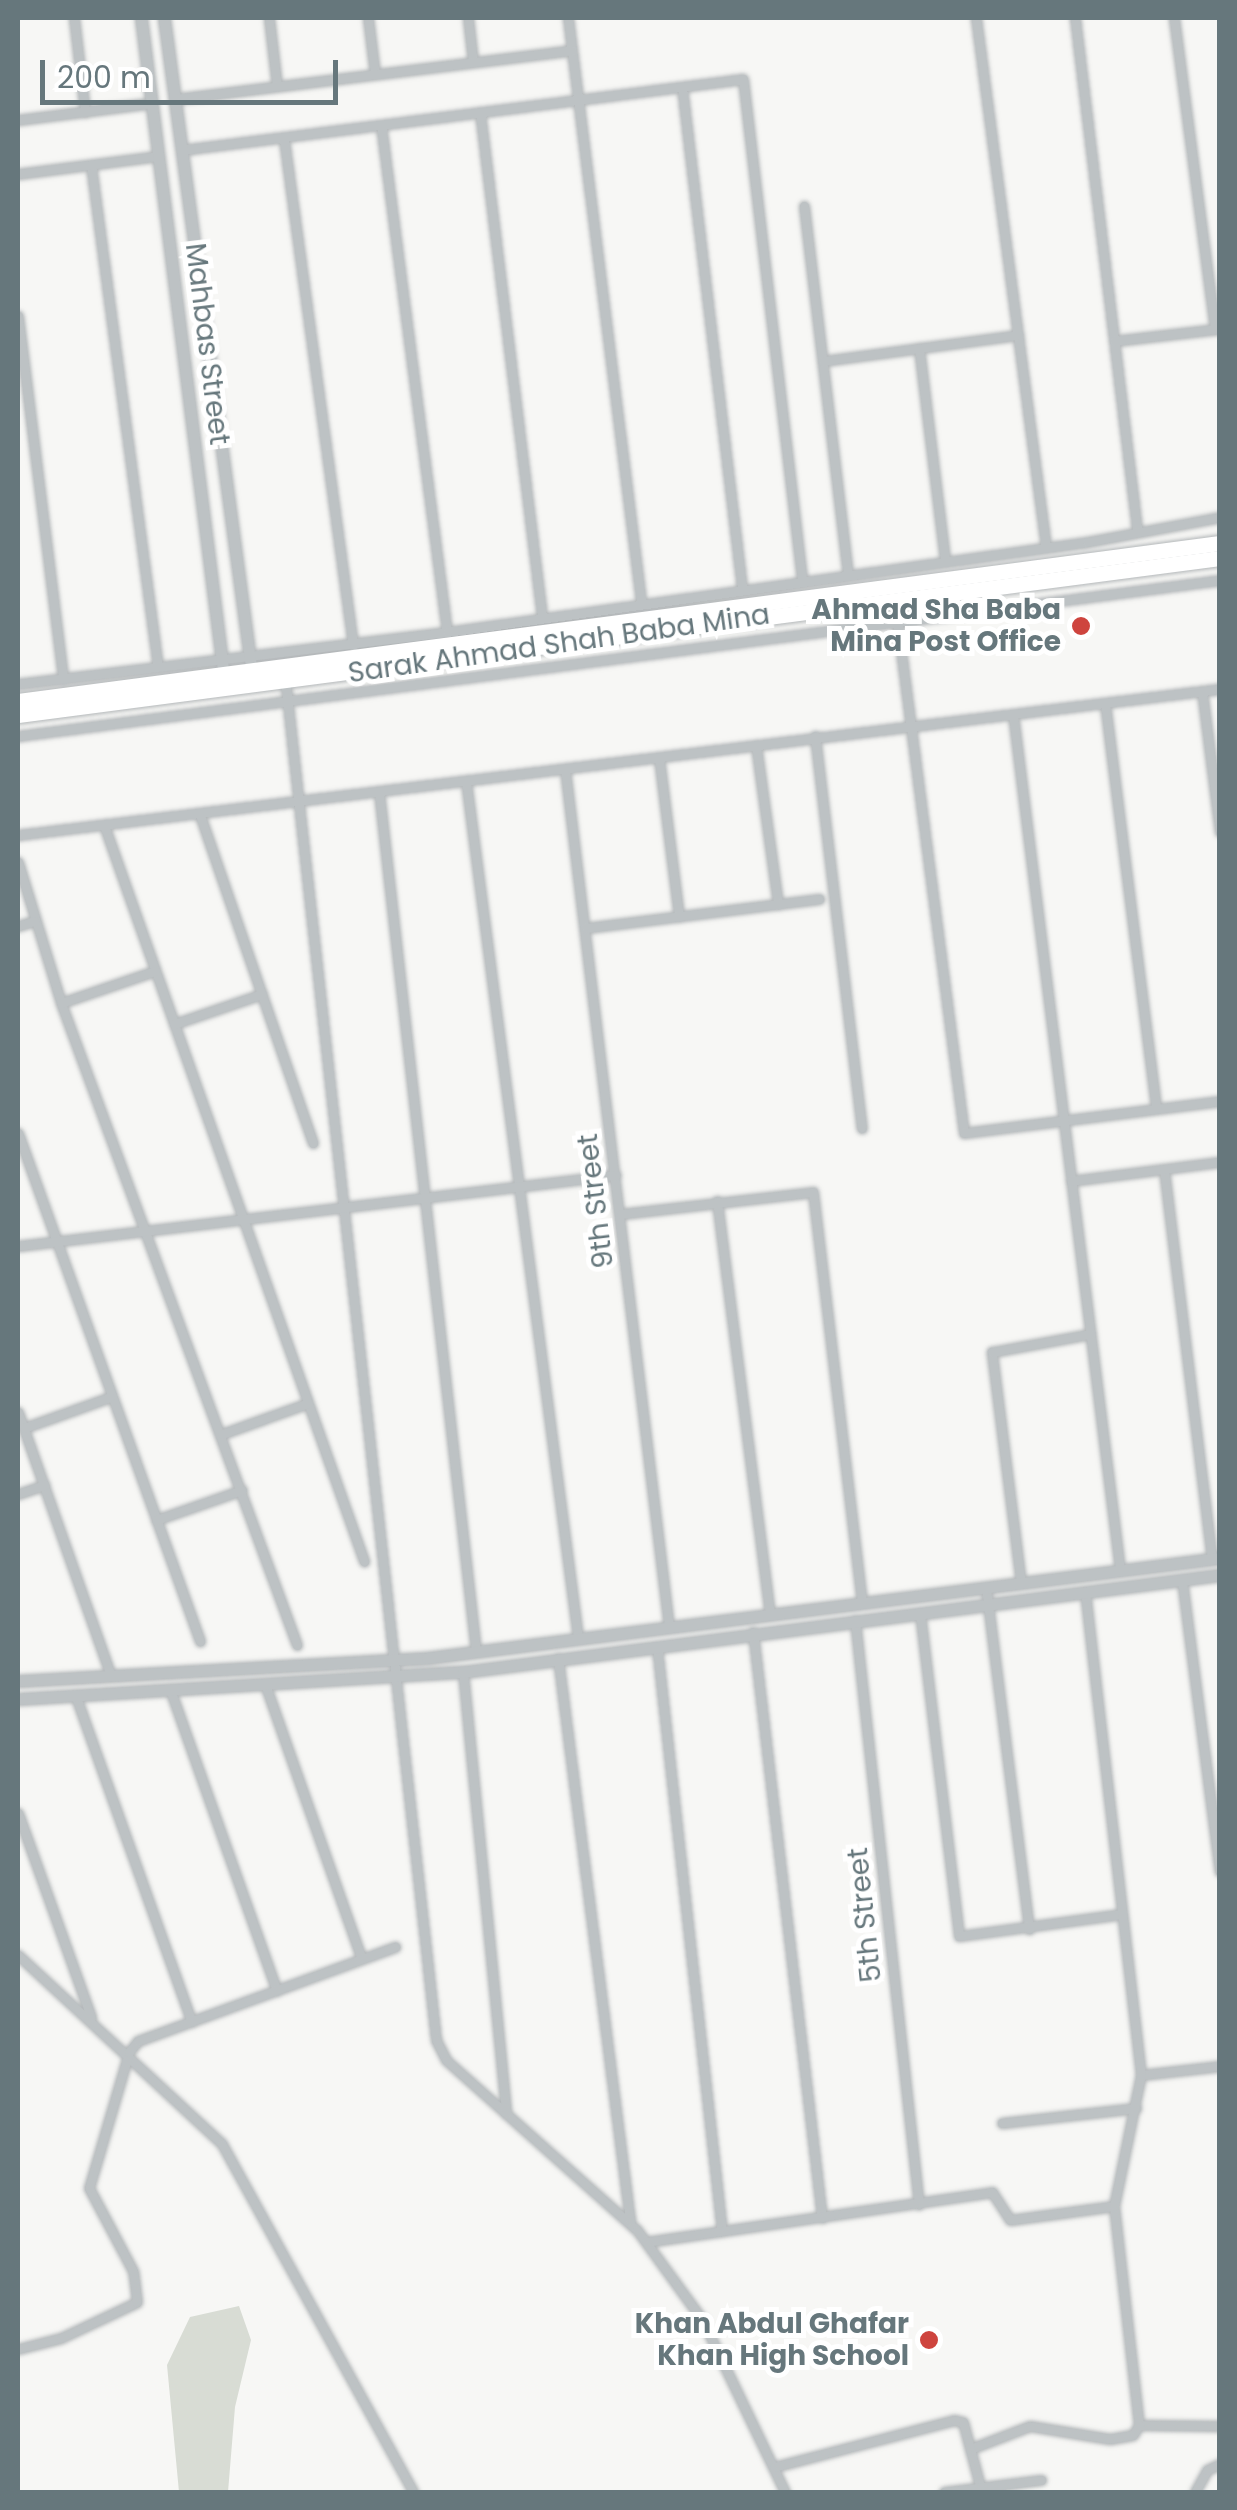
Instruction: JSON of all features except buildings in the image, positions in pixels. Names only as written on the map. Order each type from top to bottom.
[{"type":"highway","points":[[18,701],[251,666],[285,677],[734,603],[1220,543]]},
{"type":"highway","name":"Sarak Ahmad Shah Baba Mina","points":[[18,714],[736,617],[1220,558]]},
{"type":"street","points":[[74,18],[85,112]]},
{"type":"street","name":"Mahbas Street","points":[[142,18],[223,669]]},
{"type":"street","name":"Mahbas Street","points":[[164,18],[251,666]]},
{"type":"street","points":[[268,18],[277,86]]},
{"type":"street","points":[[368,18],[376,74]]},
{"type":"street","points":[[468,18],[473,62]]},
{"type":"street","points":[[568,18],[641,601]]},
{"type":"street","points":[[976,18],[1046,547]]},
{"type":"street","points":[[1076,18],[1138,528]]},
{"type":"street","points":[[1114,341],[1218,329],[1174,18]]},
{"type":"street","points":[[175,98],[572,50]]},
{"type":"street","points":[[182,150],[743,79],[802,580]]},
{"type":"street","points":[[682,88],[742,588]]},
{"type":"street","points":[[18,120],[152,103]]},
{"type":"street","points":[[480,112],[542,616]]},
{"type":"street","points":[[381,125],[448,632]]},
{"type":"street","points":[[284,139],[353,645]]},
{"type":"street","points":[[18,174],[158,156]]},
{"type":"street","points":[[92,165],[158,668]]},
{"type":"street","points":[[163,194],[187,190]]},
{"type":"street","points":[[804,206],[848,573]]},
{"type":"street","points":[[18,316],[64,679]]},
{"type":"street","points":[[823,360],[1018,335]]},
{"type":"street","points":[[918,348],[946,560]]},
{"type":"street","points":[[251,666],[353,645],[641,601],[1046,547],[1138,528],[1220,517]]},
{"type":"street","points":[[18,736],[1220,580]]},
{"type":"street","points":[[897,620],[962,1130],[1220,1101]]},
{"type":"street","points":[[18,684],[158,668],[223,669]]},
{"type":"street","points":[[285,677],[436,2040],[446,2060],[630,2220],[703,2321],[785,2492]]},
{"type":"street","points":[[18,834],[1220,689]]},
{"type":"street","points":[[1202,691],[1220,832]]},
{"type":"street","points":[[1106,703],[1156,1108]]},
{"type":"street","points":[[1014,714],[1120,1570]]},
{"type":"street","points":[[815,736],[862,1128]]},
{"type":"street","points":[[756,745],[778,904]]},
{"type":"street","points":[[659,758],[679,917]]},
{"type":"street","name":"9th Street","points":[[565,769],[669,1627]]},
{"type":"street","points":[[466,781],[578,1638]]},
{"type":"street","points":[[379,792],[476,1652]]},
{"type":"street","points":[[200,815],[313,1143]]},
{"type":"street","points":[[104,826],[364,1561]]},
{"type":"street","points":[[18,862],[61,1003],[148,1230],[297,1646]]},
{"type":"street","points":[[586,928],[819,899]]},
{"type":"street","points":[[18,926],[34,920]]},
{"type":"street","points":[[61,1003],[156,971]]},
{"type":"street","points":[[174,1024],[262,994]]},
{"type":"street","points":[[18,1133],[200,1641]]},
{"type":"street","points":[[1071,1180],[1220,1162]]},
{"type":"street","points":[[18,1681],[476,1652],[1216,1558],[1164,1169]]},
{"type":"street","points":[[18,1246],[616,1175]]},
{"type":"street","points":[[621,1214],[813,1192],[862,1603]]},
{"type":"street","points":[[717,1201],[770,1614]]},
{"type":"street","points":[[1021,1583],[992,1352],[1090,1334]]},
{"type":"street","points":[[24,1428],[110,1397]]},
{"type":"street","points":[[222,1434],[308,1402]]},
{"type":"street","points":[[18,1412],[111,1676]]},
{"type":"street","points":[[18,1494],[44,1485]]},
{"type":"street","points":[[156,1520],[242,1490]]},
{"type":"street","points":[[18,1699],[266,1687],[463,1672],[1220,1575]]},
{"type":"street","points":[[1182,1580],[1220,1872]]},
{"type":"street","points":[[986,1588],[1029,1929]]},
{"type":"street","points":[[970,2449],[1030,2426],[1110,2439],[1134,2435],[1139,2424],[1114,2206],[1141,2075],[1085,1591]]},
{"type":"street","points":[[920,1613],[954,1924],[959,1936],[1122,1914]]},
{"type":"street","name":"5th Street","points":[[855,1620],[920,2205]]},
{"type":"street","points":[[753,1632],[822,2218]]},
{"type":"street","points":[[657,1647],[722,2231]]},
{"type":"street","points":[[558,1658],[630,2220]]},
{"type":"street","points":[[463,1672],[506,2114]]},
{"type":"street","points":[[266,1687],[362,1959]]},
{"type":"street","points":[[171,1692],[277,1991]]},
{"type":"street","points":[[76,1697],[192,2022]]},
{"type":"street","points":[[18,1813],[92,2020]]},
{"type":"street","points":[[18,2349],[61,2338],[137,2302],[133,2271],[89,2188],[130,2052],[138,2041],[395,1947]]},
{"type":"street","points":[[18,1955],[130,2052],[222,2144],[413,2492]]},
{"type":"street","points":[[1141,2075],[1220,2066]]},
{"type":"street","points":[[1002,2123],[1136,2108]]},
{"type":"street","points":[[646,2242],[992,2192],[1010,2220],[1114,2206]]},
{"type":"street","points":[[774,2467],[954,2420],[963,2422],[980,2486]]},
{"type":"street","points":[[1139,2424],[1220,2426]]},
{"type":"street","points":[[1195,2492],[1206,2470],[1220,2464]]},
{"type":"street","points":[[944,2492],[1040,2480]]},
{"type":"shaded area","points":[[239,2306],[251,2340],[235,2407],[228,2492],[179,2492],[167,2365],[190,2317]]},
{"type":"place","name":"Ahmad Sha Baba Mina Post Office","points":[[1081,626]]},
{"type":"place","name":"Khan Abdul Ghafar Khan High School","points":[[929,2340]]}]
